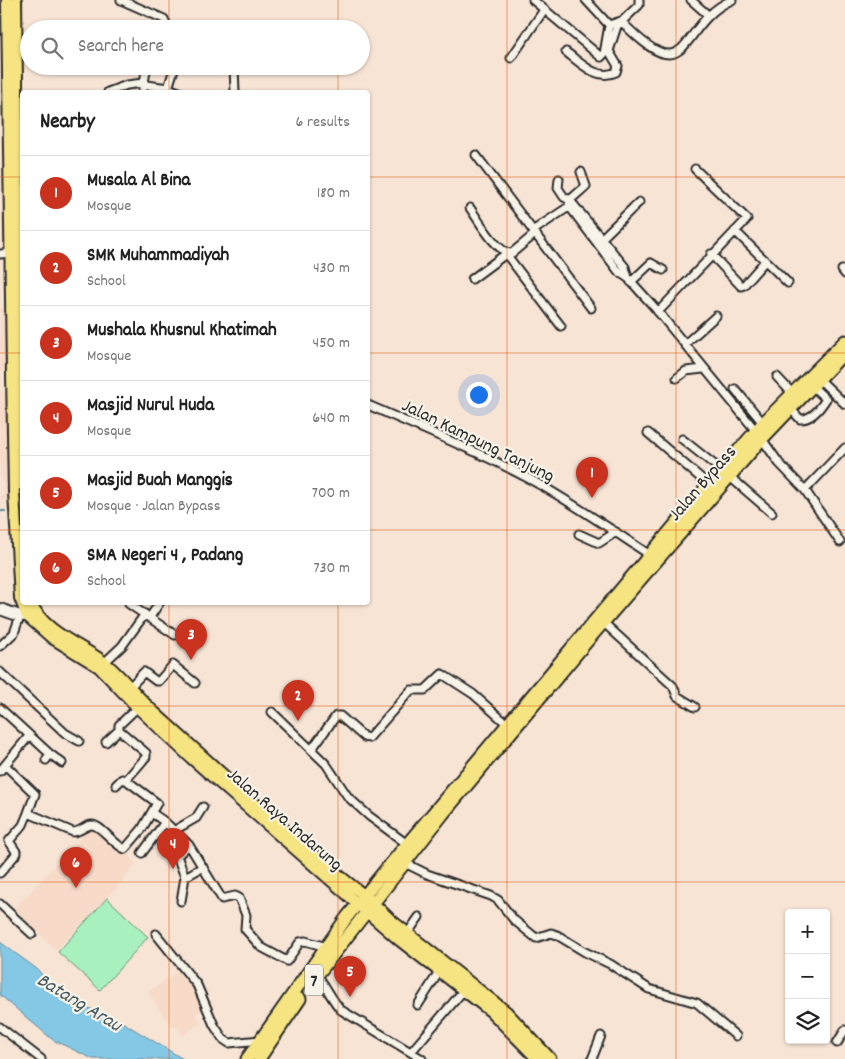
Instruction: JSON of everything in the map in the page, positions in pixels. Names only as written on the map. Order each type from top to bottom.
[{"type":"highway","points":[[507,724],[709,485],[725,473],[792,394],[845,341]]},
{"type":"highway","name":"Jalan Bypass","points":[[760,431],[790,408],[845,352]]},
{"type":"highway","name":"Jalan Bypass","points":[[405,863],[604,623],[725,473]]},
{"type":"highway","name":"7","points":[[259,1059],[407,844],[507,724]]},
{"type":"highway","name":"7","points":[[328,946],[405,863]]},
{"type":"highway","name":"Jalan Raya Indarung","points":[[366,904],[506,1012],[542,1058]]},
{"type":"highway","name":"Jalan Raya Indarung","points":[[366,904],[439,972],[507,1025],[542,1058]]},
{"type":"highway","points":[[247,1059],[328,946]]},
{"type":"main road","points":[[7,0],[12,32],[20,176],[16,304],[20,490]]},
{"type":"main road","points":[[16,0],[5,115],[12,253],[20,341]]},
{"type":"main road","points":[[3,610],[20,597]]},
{"type":"main road","name":"Jalan Raya Indarung","points":[[24,605],[28,616],[52,638],[99,667],[190,750],[366,904]]},
{"type":"main road","name":"Jalan Raya Indarung","points":[[28,616],[31,605]]},
{"type":"main road","points":[[3,610],[28,616]]},
{"type":"main road","name":"Jalan Raya Indarung","points":[[28,616],[105,662],[129,688],[140,704]]},
{"type":"street","points":[[121,0],[138,3],[164,20]]},
{"type":"street","points":[[533,0],[599,57],[604,54],[609,25]]},
{"type":"street","points":[[586,0],[609,25]]},
{"type":"street","points":[[609,25],[621,20],[636,8],[639,4],[638,0]]},
{"type":"street","points":[[691,0],[708,15]]},
{"type":"street","points":[[621,20],[640,39],[663,54],[680,51],[708,15],[732,0]]},
{"type":"street","points":[[511,58],[544,10]]},
{"type":"street","points":[[566,52],[592,72],[610,74],[616,72],[618,66],[609,51],[616,28],[621,20]]},
{"type":"street","points":[[143,88],[145,75]]},
{"type":"street","points":[[168,88],[172,75]]},
{"type":"street","points":[[234,75],[235,90]]},
{"type":"street","points":[[113,90],[127,85],[143,88],[148,85],[174,90]]},
{"type":"street","points":[[476,155],[591,308]]},
{"type":"street","points":[[658,312],[711,254],[745,222],[746,216],[695,168]]},
{"type":"street","points":[[472,279],[507,254],[512,253],[570,203],[586,186],[580,172]]},
{"type":"street","points":[[559,179],[558,188],[564,197],[574,205],[600,241],[625,267],[630,280],[685,344],[703,369],[760,431]]},
{"type":"street","points":[[600,241],[639,202]]},
{"type":"street","points":[[470,208],[499,249],[507,254],[561,326]]},
{"type":"street","points":[[735,231],[788,283]]},
{"type":"street","points":[[0,254],[12,253]]},
{"type":"street","points":[[711,254],[742,286],[765,261]]},
{"type":"street","points":[[630,280],[651,263],[663,270]]},
{"type":"street","points":[[685,344],[716,316]]},
{"type":"street","points":[[677,378],[686,371],[703,369]]},
{"type":"street","points":[[777,377],[792,394]]},
{"type":"street","points":[[815,382],[845,404]]},
{"type":"street","points":[[790,408],[800,419],[806,419],[812,415],[826,399],[815,382]]},
{"type":"street","points":[[735,389],[779,463],[804,490],[840,542]]},
{"type":"street","name":"Jalan Kampung Tanjung","points":[[370,406],[455,443],[542,486],[650,555]]},
{"type":"street","points":[[648,433],[709,485]]},
{"type":"street","points":[[682,439],[772,513]]},
{"type":"street","points":[[804,490],[845,448]]},
{"type":"street","points":[[579,534],[600,543],[616,532]]},
{"type":"street","points":[[131,605],[175,635]]},
{"type":"street","points":[[105,662],[122,646],[157,605]]},
{"type":"street","points":[[0,646],[28,616]]},
{"type":"street","points":[[604,623],[673,686],[677,696],[695,706]]},
{"type":"street","points":[[129,688],[143,672],[159,680],[173,665],[195,683]]},
{"type":"street","points":[[0,672],[65,733],[79,741]]},
{"type":"street","points":[[312,749],[336,716],[340,716],[364,737],[369,738],[411,690],[424,690],[442,674],[473,694],[507,724]]},
{"type":"street","points":[[106,742],[119,730],[119,725],[140,704]]},
{"type":"street","points":[[0,708],[48,757],[62,763]]},
{"type":"street","points":[[272,712],[326,764],[348,797],[369,816],[407,844]]},
{"type":"street","points":[[119,730],[147,755],[126,780]]},
{"type":"street","points":[[0,873],[17,853],[9,841],[23,825],[35,794],[2,768],[29,736]]},
{"type":"street","points":[[28,813],[73,832],[78,832],[86,826],[97,826],[123,850],[127,848],[157,805],[156,801],[126,780],[122,779],[116,784]]},
{"type":"street","points":[[175,830],[193,821],[203,807]]},
{"type":"street","points":[[152,813],[175,830],[189,845],[222,899],[235,896],[240,898],[246,915],[245,929],[269,953],[287,961],[300,942],[305,941],[328,946]]},
{"type":"street","points":[[142,853],[165,822]]},
{"type":"street","points":[[181,901],[185,877],[177,856],[189,845]]},
{"type":"street","points":[[405,863],[427,874],[498,900],[514,920],[536,938],[551,932],[610,964],[649,990],[696,1003],[736,1036]]},
{"type":"street","points":[[185,877],[203,867]]},
{"type":"street","points":[[0,904],[32,934]]},
{"type":"street","points":[[407,934],[419,917]]},
{"type":"street","points":[[156,934],[197,985],[214,1025],[223,1039],[229,1043],[261,1040]]},
{"type":"street","points":[[418,1005],[439,972]]},
{"type":"street","points":[[318,975],[331,993],[334,1003],[341,1010],[422,1059]]},
{"type":"street","points":[[411,1052],[463,991]]},
{"type":"street","points":[[0,1026],[41,1059]]},
{"type":"street","points":[[837,1043],[845,1030]]},
{"type":"street","points":[[592,1059],[601,1036]]},
{"type":"shaded area","points":[[0,309],[5,309],[6,371],[0,372]]},
{"type":"shaded area","points":[[0,392],[7,392],[7,501],[0,499],[0,496],[4,495],[2,476],[0,475]]},
{"type":"shaded area","points":[[93,825],[118,843],[136,864],[118,886],[56,950],[14,909]]},
{"type":"shaded area","points":[[183,968],[206,1006],[196,1014],[201,1023],[183,1036],[177,1027],[171,1026],[148,992]]},
{"type":"green space","points":[[107,898],[148,937],[100,990],[58,952]]},
{"type":"water","points":[[0,942],[37,969],[50,984],[63,989],[81,1005],[122,1022],[183,1059],[93,1059],[53,1040],[0,995]]},
{"type":"waterway","points":[[0,511],[5,511]]},
{"type":"place","name":"Musala Al Bina","points":[[592,498]]},
{"type":"place","name":"Mushala Khusnul Khatimah","points":[[191,660]]},
{"type":"place","name":"SMK Muhammadiyah","points":[[298,721]]},
{"type":"place","name":"Masjid Nurul Huda","points":[[173,869]]},
{"type":"place","name":"SMA Negeri 4 , Padang","points":[[76,888]]},
{"type":"place","name":"Masjid Buah Manggis","points":[[350,997]]},
{"type":"water label","name":"Batang Arau","points":[[80,1001]]}]
